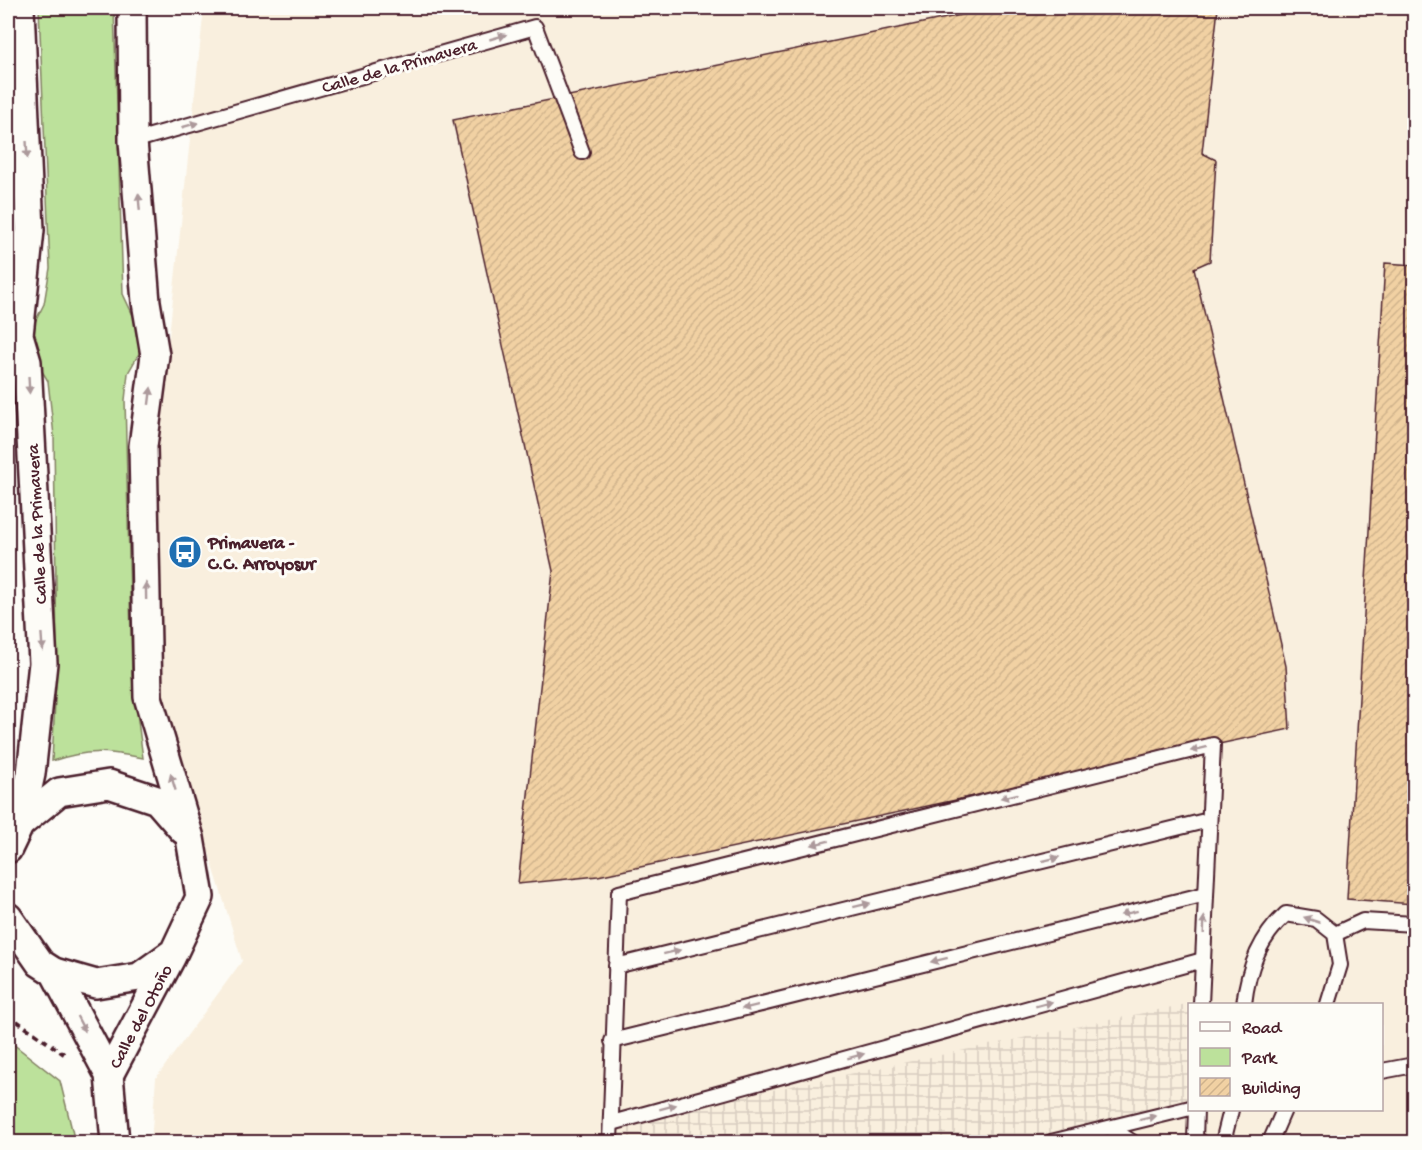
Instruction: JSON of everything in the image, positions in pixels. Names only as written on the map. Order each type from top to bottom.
[{"type":"street","name":"Calle de la Primavera","points":[[20,8],[30,230],[19,335],[27,362],[43,663],[31,774],[20,824]]},
{"type":"street","points":[[132,8],[133,141],[146,302],[155,355],[143,446],[148,697],[190,838]]},
{"type":"street","points":[[8,849],[20,824],[59,792],[109,784],[157,800],[190,838]]},
{"type":"street","name":"Calle del Otoño","points":[[109,1075],[174,952],[200,897],[190,838]]},
{"type":"street","name":"Calle del Otoño","points":[[8,917],[47,968],[109,1075]]},
{"type":"street","points":[[8,947],[47,968],[96,984],[139,977],[174,952]]},
{"type":"street","points":[[109,1075],[115,1143]]},
{"type":"lane","name":"Calle de la Primavera","points":[[133,141],[535,27],[582,152]]},
{"type":"lane","points":[[610,1143],[619,893],[1213,745],[1201,1003]]},
{"type":"lane","points":[[616,966],[1209,820]]},
{"type":"lane","points":[[612,1041],[1206,894]]},
{"type":"lane","points":[[1244,1003],[1247,974],[1269,928],[1286,914],[1316,919],[1335,934],[1340,965],[1329,1003]]},
{"type":"lane","points":[[1335,934],[1364,921],[1414,924]]},
{"type":"lane","points":[[612,1123],[1203,960]]},
{"type":"lane","points":[[1383,1071],[1414,1065]]},
{"type":"lane","points":[[1051,1143],[1188,1108]]},
{"type":"lane","points":[[1196,1111],[1194,1138],[1201,1143]]},
{"type":"lane","points":[[1223,1143],[1231,1111]]},
{"type":"lane","points":[[1270,1143],[1284,1111]]},
{"type":"lane","points":[[1110,1128],[1132,1143]]},
{"type":"path","points":[[8,1016],[70,1059]]},
{"type":"shaded area","points":[[204,8],[1414,8],[1414,1142],[151,1142],[156,1078],[242,961],[160,692],[155,467]]},
{"type":"shaded area","points":[[1188,1004],[1188,1108],[1053,1142],[610,1142],[612,1123]]},
{"type":"green space","points":[[39,8],[114,8],[123,294],[139,328],[141,350],[128,373],[125,400],[132,676],[143,758],[97,752],[76,754],[52,761],[57,662],[54,436],[48,381],[36,361],[32,346],[34,324],[44,304],[50,268]]},
{"type":"green space","points":[[8,1040],[60,1081],[75,1142],[8,1142]]},
{"type":"building","points":[[995,8],[1218,8],[1202,153],[1216,160],[1210,261],[1194,268],[1286,666],[1290,729],[598,876],[518,884],[553,571],[453,120]]},
{"type":"building","points":[[1385,263],[1414,265],[1414,904],[1347,899]]},
{"type":"place","name":"Primavera - C.C. Arroyosur","points":[[185,552]]}]
